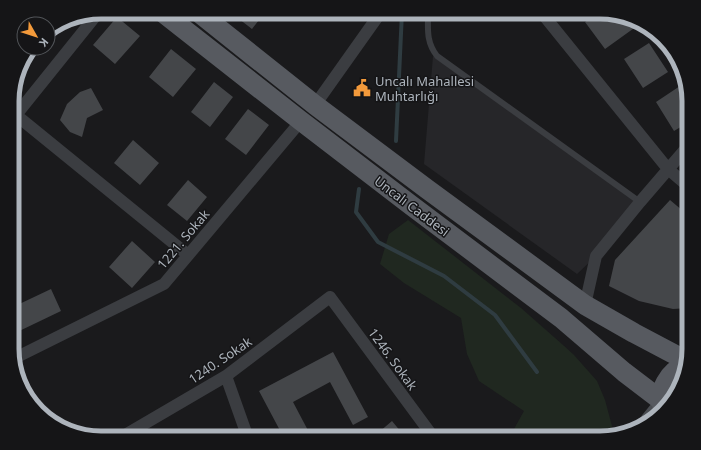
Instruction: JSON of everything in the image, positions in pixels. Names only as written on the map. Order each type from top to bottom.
[{"type":"main road","name":"Uncalı Caddesi","points":[[171,19],[301,121],[561,318],[661,404]]},
{"type":"main road","name":"Uncalı Caddesi","points":[[207,19],[315,105],[433,194],[585,305],[681,358]]},
{"type":"main road","points":[[662,403],[662,393],[666,382],[673,372],[679,368]]},
{"type":"street","points":[[315,105],[375,19]]},
{"type":"street","points":[[547,19],[668,169],[682,181]]},
{"type":"street","points":[[19,109],[92,20]]},
{"type":"street","points":[[19,119],[188,255]]},
{"type":"street","name":"1221. Sokak","points":[[20,356],[164,284],[301,121]]},
{"type":"street","points":[[585,305],[596,256],[682,153]]},
{"type":"street","name":"1240. Sokak","points":[[132,431],[226,376],[330,297]]},
{"type":"street","name":"1246. Sokak","points":[[330,297],[429,431]]},
{"type":"street","points":[[226,376],[246,431]]},
{"type":"lane","points":[[428,19],[428,39],[432,51],[437,56],[640,202]]},
{"type":"shaded area","points":[[433,56],[638,204],[596,256],[577,274],[424,164]]},
{"type":"shaded area","points":[[408,220],[521,308],[574,355],[597,381],[605,400],[612,426],[611,430],[513,431],[524,411],[479,381],[467,354],[461,318],[404,283],[380,264],[389,234]]},
{"type":"building","points":[[115,19],[119,19],[140,36],[115,64],[93,45]]},
{"type":"building","points":[[239,19],[260,19],[252,29]]},
{"type":"building","points":[[590,19],[600,19],[621,22],[636,27],[605,49],[585,22]]},
{"type":"building","points":[[649,43],[668,72],[643,88],[624,59]]},
{"type":"building","points":[[171,49],[196,69],[173,97],[149,77]]},
{"type":"building","points":[[214,82],[233,97],[210,127],[191,112]]},
{"type":"building","points":[[680,86],[682,96],[682,126],[674,131],[656,102]]},
{"type":"building","points":[[91,88],[103,110],[87,118],[82,137],[70,132],[60,120],[67,104],[80,92]]},
{"type":"building","points":[[248,109],[269,125],[246,155],[225,139]]},
{"type":"building","points":[[133,140],[159,163],[140,185],[114,163]]},
{"type":"building","points":[[188,180],[207,197],[187,221],[167,205]]},
{"type":"building","points":[[670,200],[682,210],[682,308],[673,309],[639,301],[609,286],[615,260]]},
{"type":"building","points":[[132,241],[155,262],[132,288],[109,267]]},
{"type":"building","points":[[51,289],[61,311],[19,331],[19,304]]},
{"type":"building","points":[[333,352],[368,417],[353,425],[330,382],[293,402],[308,431],[280,431],[259,391]]},
{"type":"building","points":[[392,421],[400,431],[380,431]]},
{"type":"waterway","points":[[396,141],[402,19]]},
{"type":"waterway","points":[[359,189],[356,212],[378,242],[444,276],[495,315],[537,372]]},
{"type":"place","name":"Uncalı Mahallesi Muhtarlığı","points":[[362,88]]}]
